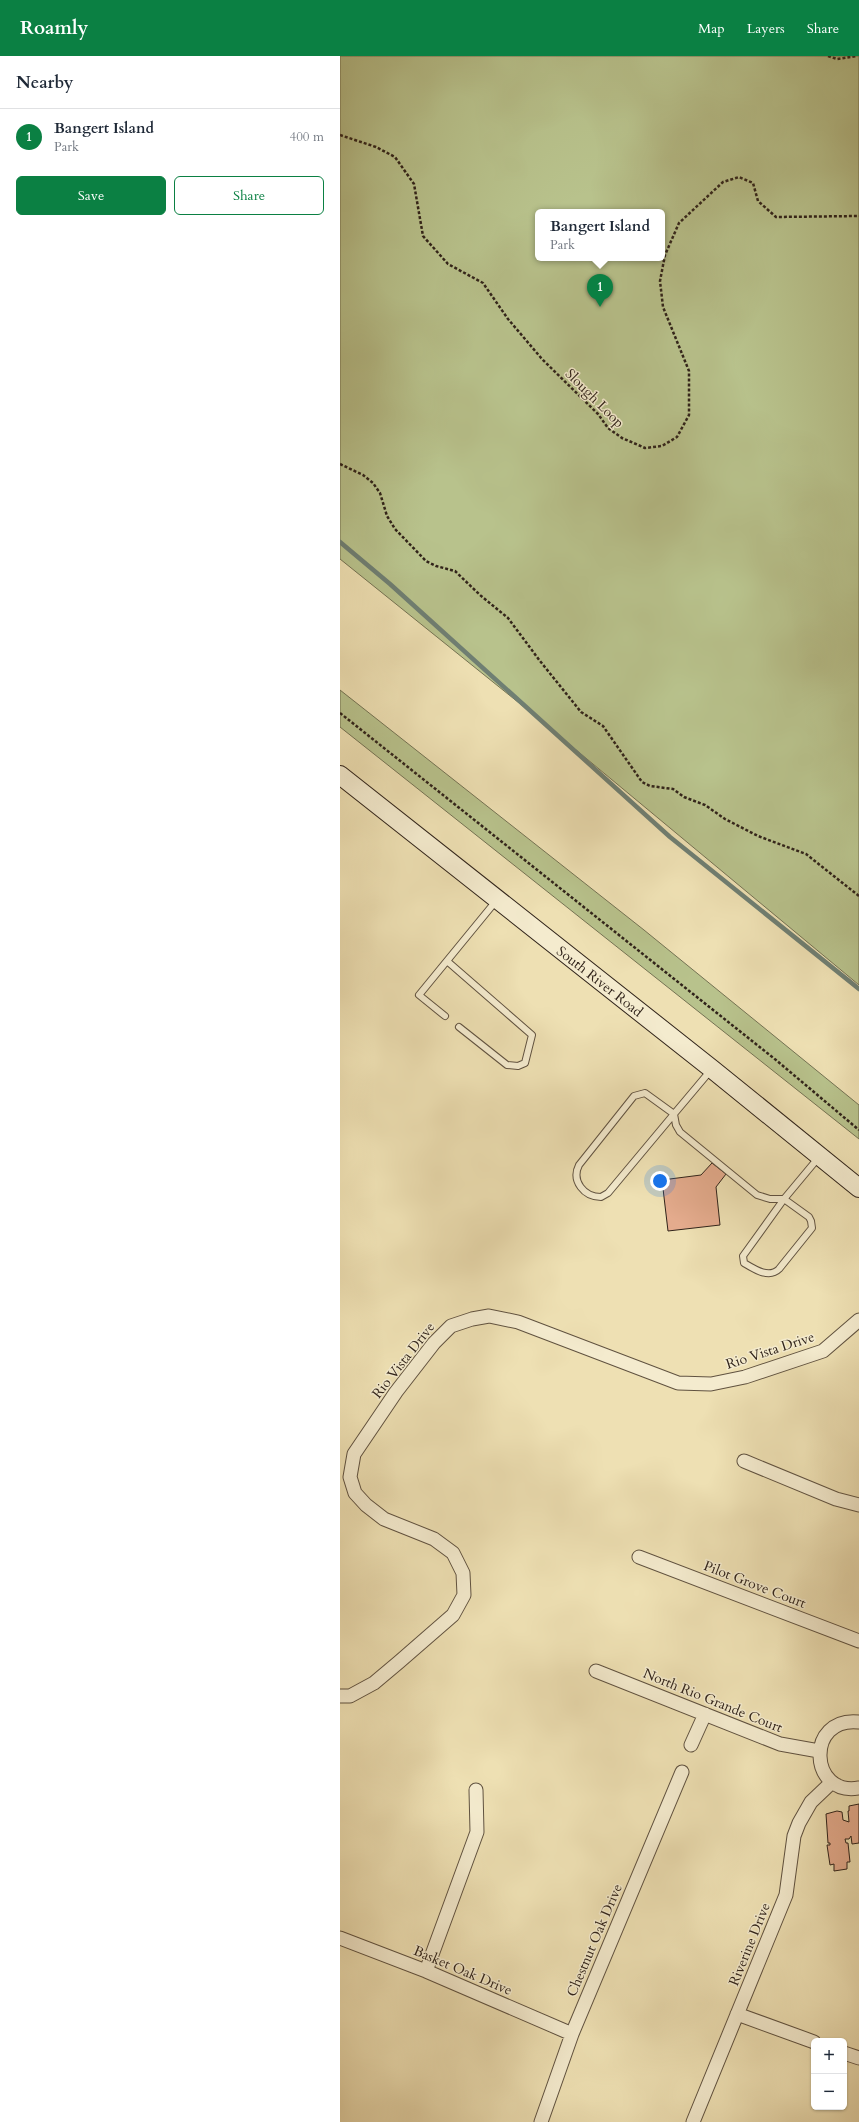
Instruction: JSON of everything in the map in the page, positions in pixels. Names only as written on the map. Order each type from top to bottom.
[{"type":"main road","name":"South River Road","points":[[340,775],[712,1068],[859,1188]]},
{"type":"street","name":"Rio Vista Drive","points":[[340,1696],[350,1696],[368,1686],[400,1662],[453,1615],[464,1595],[463,1573],[453,1553],[434,1539],[384,1519],[366,1505],[354,1493],[350,1477],[354,1454],[396,1392],[434,1343],[451,1326],[472,1319],[489,1316],[518,1322],[678,1383],[711,1384],[745,1378],[823,1351],[859,1320]]},
{"type":"street","points":[[744,1461],[836,1499],[859,1505]]},
{"type":"street","name":"Pilot Grove Court","points":[[639,1557],[859,1641]]},
{"type":"street","name":"North Rio Grande Court","points":[[596,1670],[780,1744],[820,1751]]},
{"type":"street","points":[[692,1745],[705,1714]]},
{"type":"street","points":[[859,1722],[844,1723],[832,1729],[824,1738],[820,1751],[822,1770],[832,1782],[843,1787],[859,1788]]},
{"type":"street","name":"Chestnut Oak Drive","points":[[541,2122],[572,2034],[682,1772]]},
{"type":"street","name":"Riverine Drive","points":[[693,2122],[786,1895],[794,1836],[798,1824],[811,1802],[832,1782]]},
{"type":"street","points":[[426,1971],[476,1832],[476,1790]]},
{"type":"street","name":"Basket Oak Drive","points":[[340,1938],[426,1971],[572,2034]]},
{"type":"street","points":[[737,2014],[811,2041]]},
{"type":"street","points":[[847,2054],[859,2058]]},
{"type":"lane","points":[[445,1016],[419,995],[497,900]]},
{"type":"lane","points":[[447,961],[532,1035],[525,1062],[518,1066],[507,1065],[459,1027]]},
{"type":"lane","points":[[712,1068],[674,1114],[605,1196],[596,1197],[591,1195],[577,1183],[575,1175],[579,1165],[634,1096],[645,1093],[674,1114],[676,1125],[680,1132],[757,1195],[770,1199],[784,1199],[809,1218],[812,1228],[780,1269],[776,1272],[768,1274],[744,1263],[743,1256],[784,1199],[820,1155]]},
{"type":"path","points":[[828,56],[836,59],[857,56]]},
{"type":"path","name":"Slough Loop","points":[[340,135],[376,147],[395,157],[414,184],[423,236],[448,264],[483,283],[508,319],[542,359],[598,414],[608,428],[622,438],[645,448],[662,446],[677,437],[689,415],[689,371],[662,307],[660,281],[664,261]]},
{"type":"path","name":"Slough Loop","points":[[665,255],[679,224],[723,182],[739,176],[753,183],[758,201],[776,217],[859,216]]},
{"type":"path","points":[[340,464],[363,475],[373,483],[380,493],[387,516],[395,528],[426,561],[436,566],[455,571],[480,596],[508,618],[540,662],[581,712],[603,726],[642,782],[650,786],[673,789],[684,798],[704,805],[724,818],[758,836],[806,854],[859,896]]},
{"type":"path","points":[[340,713],[776,1060],[859,1130]]},
{"type":"green space","points":[[340,56],[859,56],[859,985],[534,715],[340,559]]},
{"type":"green space","points":[[340,690],[644,930],[859,1105],[859,1139],[340,727]]},
{"type":"building","points":[[712,1163],[726,1174],[716,1187],[720,1225],[668,1231],[662,1180],[701,1175]]},
{"type":"building","points":[[859,1804],[859,1843],[852,1844],[851,1836],[849,1839],[845,1839],[846,1843],[848,1843],[850,1862],[847,1862],[847,1869],[834,1871],[834,1864],[830,1865],[827,1845],[830,1845],[830,1843],[828,1843],[826,1814],[837,1811],[842,1812],[843,1820],[849,1822],[849,1806]]},
{"type":"waterway","points":[[340,542],[390,584],[670,837],[859,989]]},
{"type":"place","name":"Bangert Island","points":[[600,307]]}]
